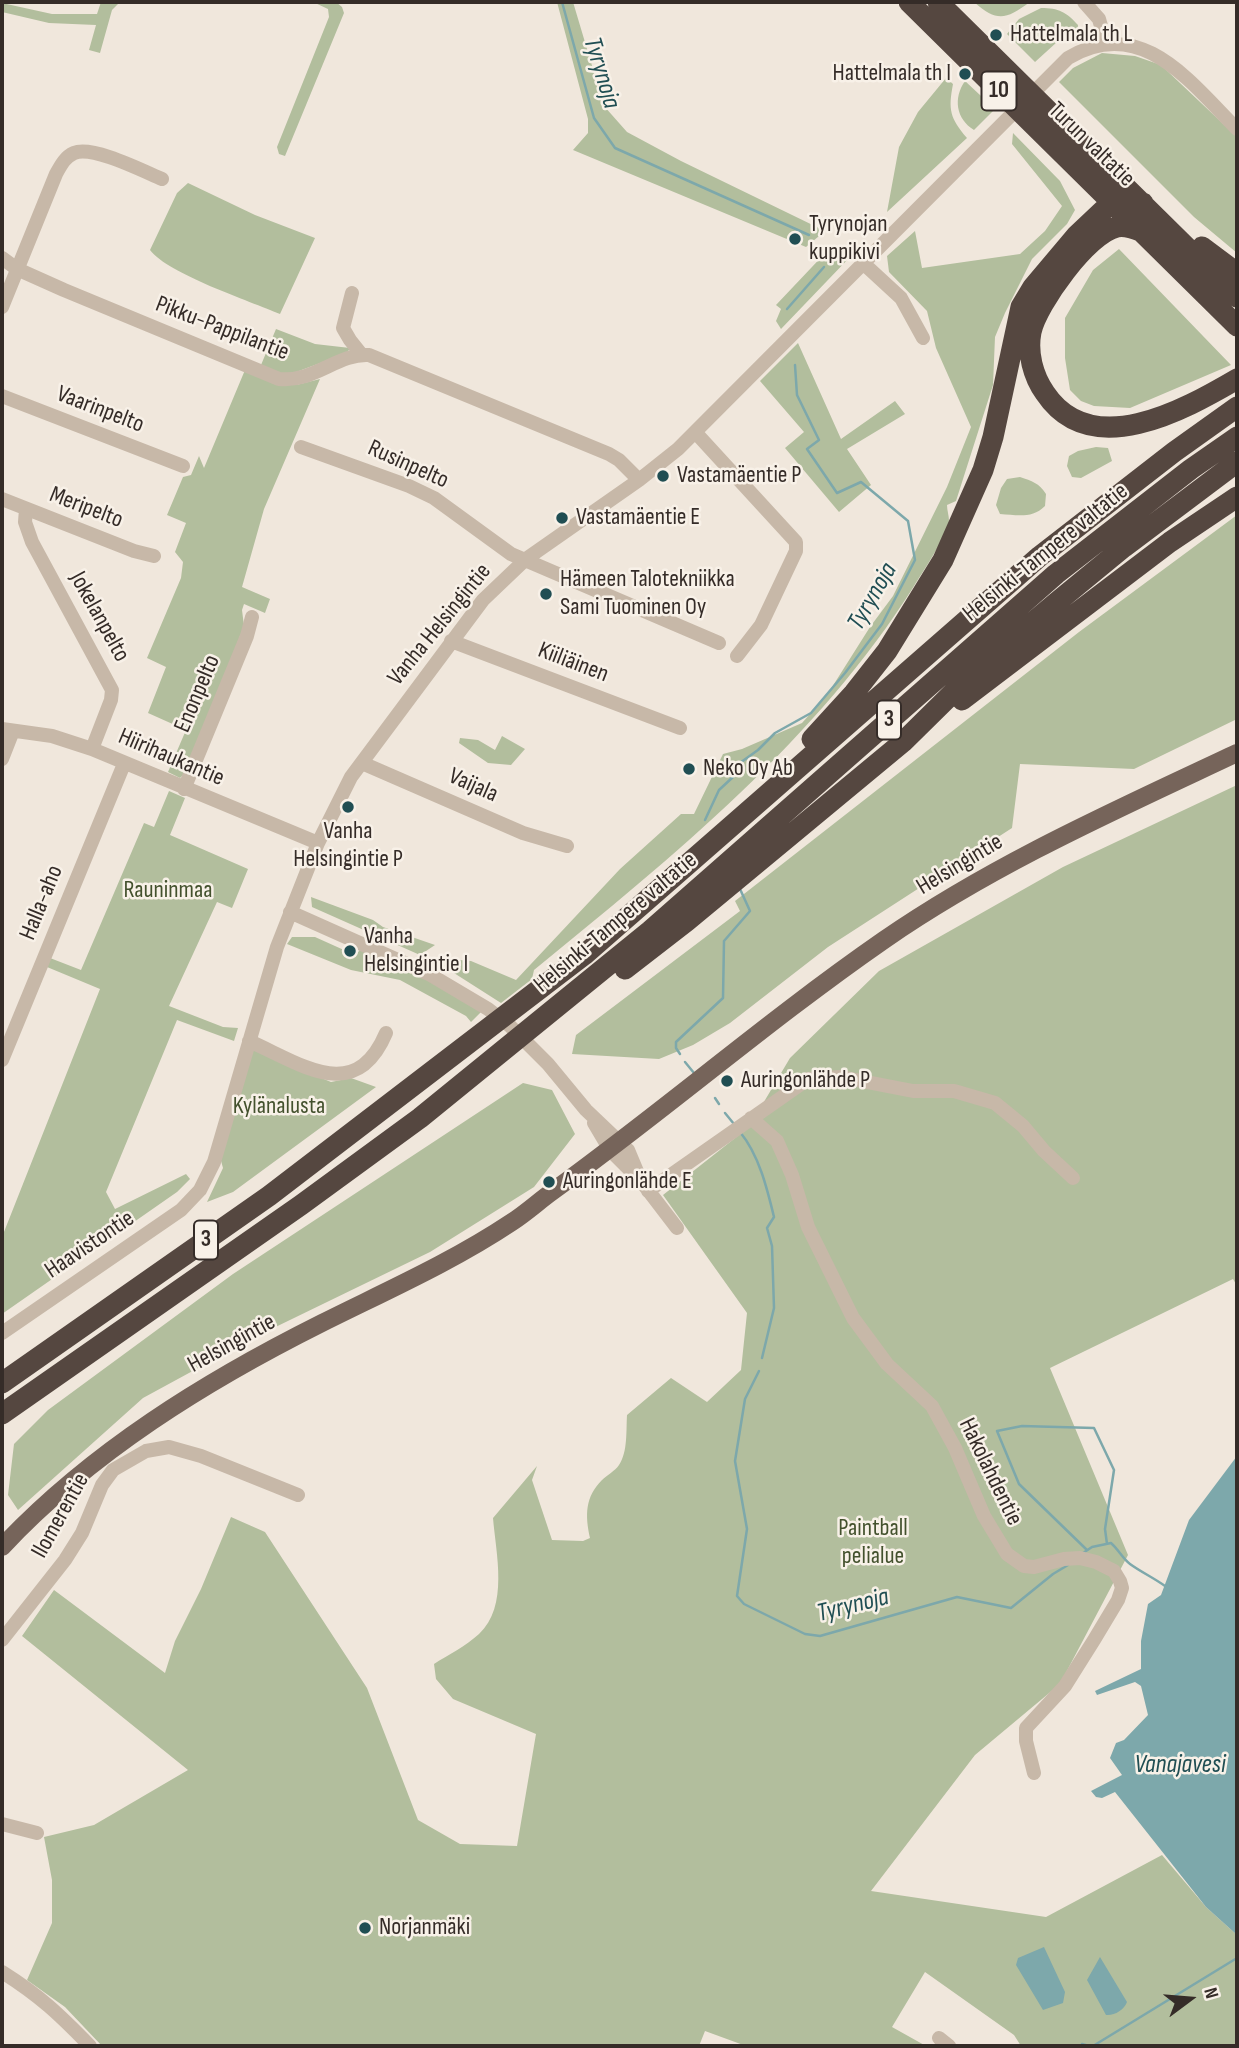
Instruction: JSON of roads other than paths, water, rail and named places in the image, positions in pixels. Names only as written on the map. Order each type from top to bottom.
[{"type":"highway","name":"Turun valtatie","points":[[909,2],[1112,202],[1151,226],[1237,297]]},
{"type":"highway","name":"Turun valtatie","points":[[938,2],[1143,203],[1151,226],[1237,326]]},
{"type":"highway","points":[[1074,166],[1093,203],[1094,216]]},
{"type":"highway","points":[[736,824],[777,775],[854,693],[887,651],[943,560],[983,470],[993,437],[1021,307],[1033,287],[1094,216],[1112,202],[1128,199],[1143,203]]},
{"type":"highway","points":[[1237,273],[1193,240],[1151,226],[1124,226],[1110,230],[1065,271],[1051,291],[1037,315],[1031,332],[1029,353],[1034,370],[1051,403],[1071,418],[1094,426],[1114,428],[1160,418],[1208,397],[1237,379]]},
{"type":"highway","name":"Helsinki-Tampere valtatie","points":[[2,1384],[269,1196],[536,993],[625,921],[1040,556],[1174,452],[1237,407]]},
{"type":"highway","name":"Helsinki-Tampere valtatie","points":[[553,1019],[1056,574],[1191,469],[1237,437]]},
{"type":"highway","points":[[553,1019],[687,921],[903,742],[974,672],[1057,602],[1124,547],[1237,462]]},
{"type":"highway","points":[[903,742],[947,712],[1170,542],[1237,497]]},
{"type":"highway","name":"3","points":[[2,1414],[301,1205],[553,1019]]},
{"type":"main road","name":"Helsingintie","points":[[2,1547],[111,1451],[182,1401],[264,1353],[455,1256],[512,1222],[619,1150],[713,1068],[855,961],[957,894],[1072,830],[1237,753]]},
{"type":"street","points":[[1084,2],[1099,19],[1107,44],[1136,45],[1154,53],[1177,69],[1237,129]]},
{"type":"street","name":"Vanha Helsingintie","points":[[201,1191],[215,1162],[264,986],[318,844],[341,796],[362,763],[483,600],[526,559],[639,480],[696,433],[1054,71],[1077,53],[1107,44]]},
{"type":"street","points":[[2,307],[56,174],[62,162],[71,154],[86,151],[162,179]]},
{"type":"street","name":"Pikku-Pappilantie","points":[[2,258],[17,269],[279,379],[305,377],[362,355]]},
{"type":"street","points":[[863,264],[901,298],[923,338]]},
{"type":"street","points":[[352,293],[343,328],[362,355],[376,358],[609,454],[639,480]]},
{"type":"street","name":"Vaarinpelto","points":[[2,396],[183,466]]},
{"type":"street","points":[[696,433],[796,542],[796,551],[761,625],[737,656]]},
{"type":"street","name":"Rusinpelto","points":[[301,447],[434,498],[502,548],[719,643]]},
{"type":"street","name":"Meripelto","points":[[2,499],[134,551],[154,556]]},
{"type":"street","name":"Jokelanpelto","points":[[26,509],[25,523],[33,542],[112,690],[111,700],[92,748]]},
{"type":"street","name":"Enonpelto","points":[[184,789],[247,636],[252,617]]},
{"type":"street","name":"Kiiliäinen","points":[[451,641],[680,727]]},
{"type":"street","points":[[2,759],[8,730]]},
{"type":"street","name":"Hiirihaukantie","points":[[8,730],[52,736],[92,748],[124,764],[318,844]]},
{"type":"street","name":"Vaijala","points":[[362,763],[523,833],[567,846]]},
{"type":"street","name":"Halla-aho","points":[[2,1059],[124,764]]},
{"type":"street","points":[[290,912],[429,974],[488,1009],[530,1045],[619,1150],[677,1228]]},
{"type":"street","points":[[249,1041],[325,1074],[350,1074],[369,1062],[380,1048],[386,1033]]},
{"type":"street","points":[[645,1186],[808,1079],[841,1077],[913,1091],[954,1091],[995,1103],[1023,1126],[1044,1151],[1073,1178]]},
{"type":"street","name":"Hakolahdentie","points":[[751,1118],[777,1141],[792,1175],[808,1227],[853,1318],[887,1364],[932,1406],[955,1448],[984,1516],[1006,1554],[1024,1566],[1034,1567],[1080,1558],[1114,1571],[1120,1581],[1122,1588],[1118,1600],[1080,1663],[1065,1686],[1027,1728],[1026,1741],[1034,1773]]},
{"type":"street","name":"Haavistontie","points":[[2,1334],[166,1221],[201,1191]]},
{"type":"street","name":"Ilomerentie","points":[[2,1640],[65,1560],[82,1533],[94,1500],[108,1477],[127,1461],[146,1451],[169,1447],[201,1456],[298,1495]]},
{"type":"street","points":[[2,1824],[37,1833]]},
{"type":"street","points":[[2,1972],[55,2009],[90,2046]]},
{"type":"water","name":"Vanajavesi","points":[[1237,1456],[1237,1935],[1206,1907],[1115,1792],[1102,1798],[1096,1797],[1091,1791],[1122,1775],[1110,1758],[1116,1743],[1124,1740],[1148,1715],[1141,1686],[1135,1682],[1097,1695],[1095,1691],[1141,1669],[1141,1641],[1148,1604],[1161,1595],[1189,1520]]},
{"type":"water","points":[[1044,1947],[1065,1992],[1063,2003],[1043,2010],[1016,1965],[1018,1958]]},
{"type":"water","points":[[1100,1957],[1127,2002],[1121,2010],[1112,2015],[1106,2015],[1087,1980]]},
{"type":"waterway","name":"Tyrynoja","points":[[562,2],[594,118],[615,148],[809,235]]},
{"type":"waterway","points":[[787,309],[824,267]]},
{"type":"waterway","name":"Tyrynoja","points":[[705,820],[719,790],[733,777],[737,765],[775,733],[811,713],[845,673],[882,624],[915,560],[908,521],[861,482],[837,493],[807,449],[819,440],[797,395],[795,365]]},
{"type":"waterway","name":"Tyrynoja","points":[[680,1054],[676,1042],[723,998],[724,941],[750,911],[740,889]]},
{"type":"waterway","points":[[685,1062],[694,1073]]},
{"type":"waterway","points":[[715,1098],[719,1104]]},
{"type":"waterway","points":[[725,1113],[734,1124]]},
{"type":"waterway","name":"Tyrynoja","points":[[740,1132],[757,1161],[774,1217],[767,1228],[772,1246],[774,1308],[762,1358]]},
{"type":"waterway","name":"Tyrynoja","points":[[759,1371],[745,1399],[735,1461],[747,1529],[737,1596],[744,1604],[805,1634],[820,1636],[957,1597],[1011,1608],[1068,1565]]},
{"type":"waterway","points":[[1087,1550],[1019,1484],[997,1431],[1022,1426],[1094,1428],[1114,1470],[1105,1529],[1107,1544]]},
{"type":"waterway","name":"Tyrynoja","points":[[1083,1553],[1092,1547],[1111,1543],[1130,1564],[1165,1586]]},
{"type":"waterway","points":[[1093,2046],[1237,1958]]},
{"type":"waterway","points":[[1082,2044],[1089,2046]]},
{"type":"place","name":"Hattelmala th L","points":[[996,35]]},
{"type":"place","name":"Hattelmala th I","points":[[965,74]]},
{"type":"place","name":"Tyrynojan kuppikivi","points":[[795,239]]},
{"type":"place","name":"Vastamäentie P","points":[[663,476]]},
{"type":"place","name":"Vastamäentie E","points":[[562,518]]},
{"type":"place","name":"Hämeen Talotekniikka Sami Tuominen Oy","points":[[546,594]]},
{"type":"place","name":"Neko Oy Ab","points":[[689,769]]},
{"type":"place","name":"Vanha Helsingintie P","points":[[348,807]]},
{"type":"place","name":"Vanha Helsingintie I","points":[[350,951]]},
{"type":"place","name":"Auringonlähde P","points":[[727,1081]]},
{"type":"place","name":"Auringonlähde E","points":[[549,1182]]},
{"type":"place","name":"Norjanmäki","points":[[365,1928]]},
{"type":"park label","name":"Rauninmaa","points":[[168,891]]},
{"type":"park label","name":"Kylänalusta","points":[[279,1107]]},
{"type":"park label","name":"Paintball pelialue","points":[[873,1543]]}]
